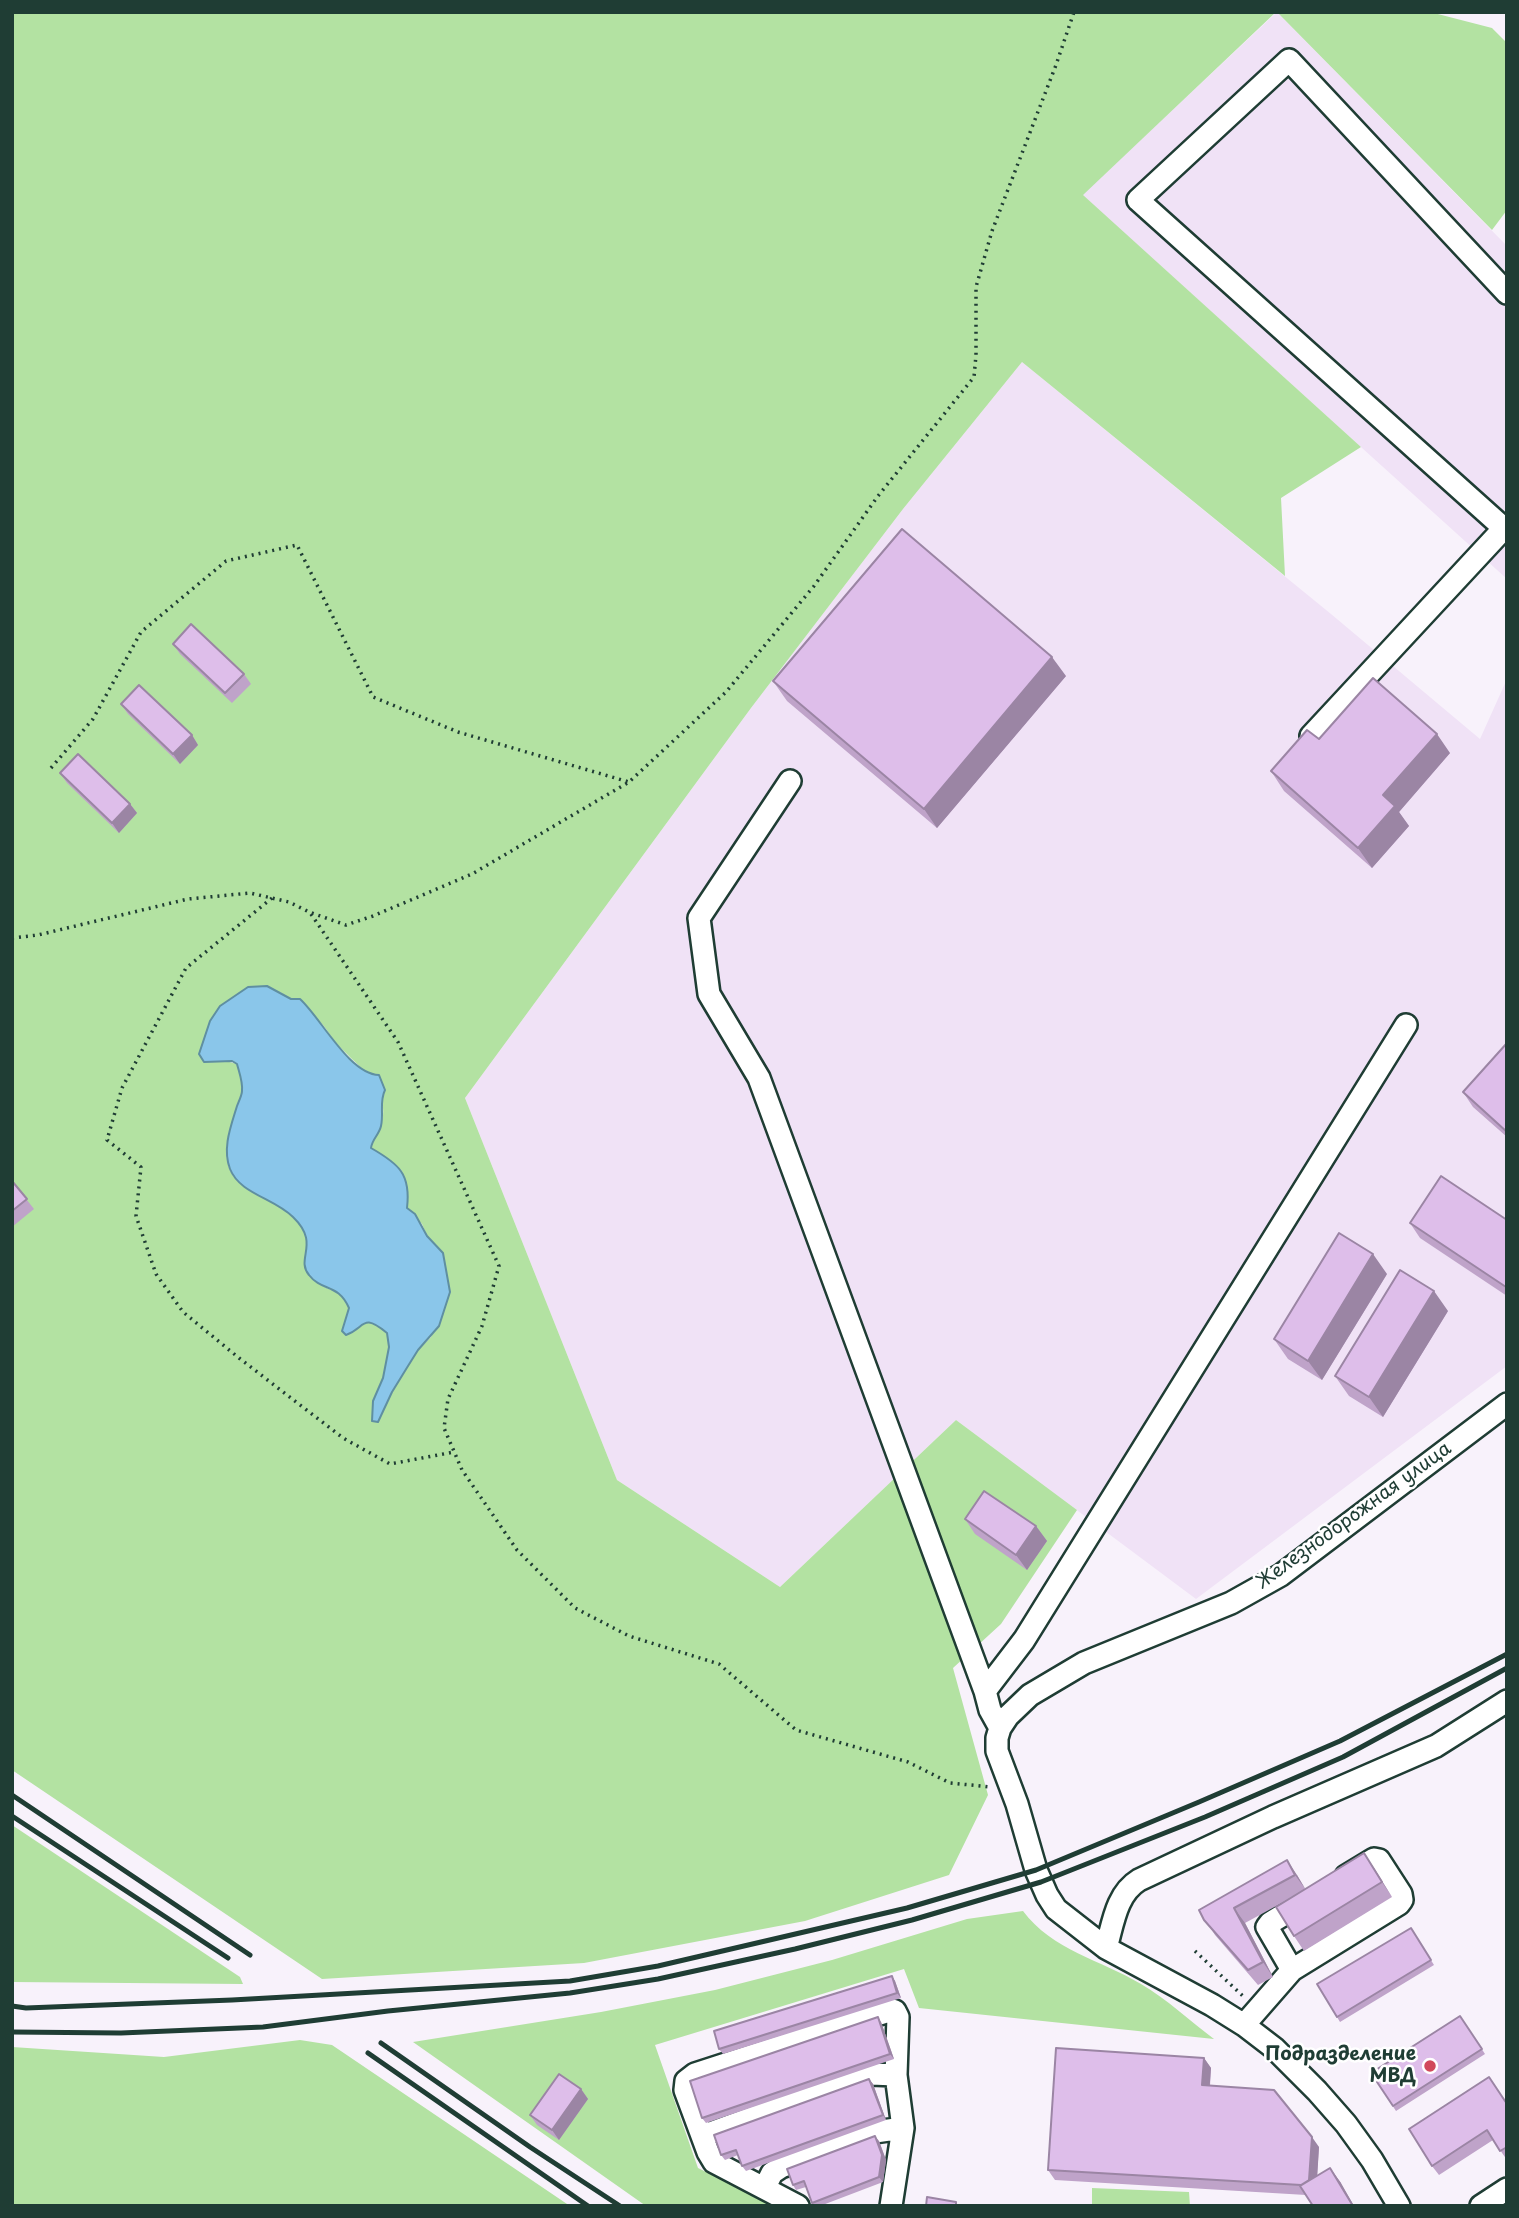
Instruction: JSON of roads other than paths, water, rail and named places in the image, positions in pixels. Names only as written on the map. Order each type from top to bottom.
[{"type":"street","points":[[1311,736],[1506,528],[1138,200],[1289,60],[1507,293]]},
{"type":"street","points":[[790,781],[699,918],[709,994],[759,1078],[990,1710],[1000,1728],[997,1738],[998,1751],[1047,1895],[1065,1917],[1106,1948],[1175,1984],[1244,2025],[1275,2048],[1317,2091],[1371,2160],[1399,2206]]},
{"type":"street","points":[[985,1691],[1024,1640],[1406,1025]]},
{"type":"street","name":"Железнодорожная улица","points":[[1000,1728],[1008,1716],[1030,1695],[1084,1663],[1231,1602],[1281,1575],[1507,1404]]},
{"type":"street","points":[[1106,1948],[1119,1901],[1133,1884],[1273,1817],[1436,1746],[1507,1701]]},
{"type":"street","points":[[1244,2025],[1292,1970],[1400,1903],[1401,1894],[1379,1860],[1370,1861],[1268,1925],[1268,1930],[1292,1970]]},
{"type":"street","points":[[798,2206],[714,2162],[685,2090],[685,2083],[688,2077],[888,2010],[895,2011],[898,2017],[896,2075],[902,2127],[891,2206]]},
{"type":"street","points":[[702,2136],[871,2074],[896,2075]]},
{"type":"street","points":[[765,2187],[772,2173],[781,2167],[875,2132],[902,2127]]},
{"type":"street","points":[[1481,2206],[1507,2189]]},
{"type":"water","points":[[267,986],[291,999],[300,999],[346,1056],[368,1072],[379,1075],[385,1090],[382,1099],[382,1121],[371,1148],[389,1159],[401,1171],[407,1187],[407,1208],[415,1214],[427,1236],[443,1253],[450,1292],[439,1326],[418,1350],[392,1392],[378,1422],[372,1421],[373,1401],[383,1378],[389,1347],[387,1333],[372,1323],[364,1324],[346,1335],[342,1331],[349,1308],[340,1295],[319,1284],[305,1269],[307,1243],[301,1227],[293,1217],[249,1190],[235,1177],[228,1161],[227,1145],[242,1093],[237,1064],[232,1061],[204,1062],[199,1054],[210,1021],[220,1006],[248,987]]},
{"type":"railway","points":[[12,2006],[26,2008],[232,2000],[570,1981],[658,1966],[907,1908],[1036,1870],[1199,1802],[1340,1741],[1507,1654]]},
{"type":"railway","points":[[12,2032],[121,2033],[263,2027],[388,2011],[570,1993],[658,1979],[795,1949],[912,1920],[1041,1882],[1205,1817],[1343,1757],[1507,1668]]},
{"type":"railway","points":[[12,1795],[250,1955]]},
{"type":"railway","points":[[12,1816],[228,1958]]},
{"type":"railway","points":[[381,2043],[620,2206]]},
{"type":"railway","points":[[368,2053],[588,2206]]},
{"type":"place","name":"Подразделение МВД","points":[[1430,2066]]}]
